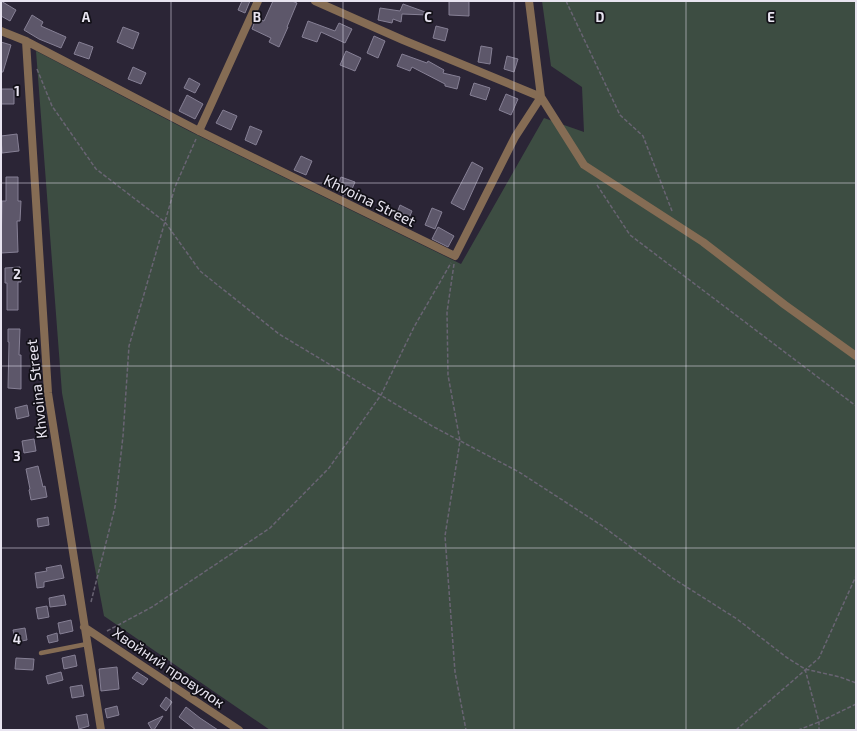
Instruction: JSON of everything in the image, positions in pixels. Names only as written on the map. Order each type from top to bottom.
[{"type":"street","points":[[199,131],[258,1]]},
{"type":"street","points":[[315,1],[403,40],[541,97]]},
{"type":"street","points":[[529,1],[530,20],[541,97],[584,165],[703,242],[785,305],[856,356]]},
{"type":"street","name":"Khvoina Street","points":[[1,31],[26,41],[199,131],[455,256]]},
{"type":"street","name":"Khvoina Street","points":[[26,41],[48,393],[100,730]]},
{"type":"street","points":[[455,256],[515,137],[541,97]]},
{"type":"street","name":"Хвойний провулок","points":[[84,627],[239,730]]},
{"type":"lane","points":[[41,653],[87,644]]},
{"type":"path","points":[[566,1],[620,115],[643,136],[672,210]]},
{"type":"path","points":[[34,63],[52,106],[96,169],[165,222],[200,271],[279,334],[432,426],[519,472],[602,526],[674,579],[736,619],[786,657],[805,669],[840,677],[856,683]]},
{"type":"path","points":[[90,605],[115,507],[123,436],[129,346],[175,187],[199,131]]},
{"type":"path","points":[[597,184],[630,235],[856,406]]},
{"type":"path","points":[[98,636],[152,607],[270,528],[329,468],[381,395],[414,327],[455,256]]},
{"type":"path","points":[[455,256],[447,312],[448,375],[460,440],[445,536],[454,672],[466,730]]},
{"type":"path","points":[[736,730],[819,658],[856,576]]},
{"type":"path","points":[[805,669],[819,722],[819,730]]},
{"type":"path","points":[[798,730],[819,722],[856,704]]},
{"type":"green space","points":[[542,1],[856,1],[856,730],[270,730],[104,616],[62,393],[36,51],[191,132],[461,264],[544,118],[584,132],[582,87],[551,66]]},
{"type":"building","points":[[1,1],[16,10],[10,21],[1,16]]},
{"type":"building","points":[[242,1],[250,1],[245,13],[238,10]]},
{"type":"building","points":[[273,1],[292,1],[297,3],[279,47],[269,42],[271,38],[252,29],[256,18],[264,21]]},
{"type":"building","points":[[449,1],[469,1],[469,16],[449,15]]},
{"type":"building","points":[[403,4],[428,13],[428,15],[402,14],[401,22],[393,19],[392,23],[378,20],[380,8],[400,11]]},
{"type":"building","points":[[32,15],[43,22],[41,26],[66,37],[61,48],[39,39],[24,30]]},
{"type":"building","points":[[308,21],[335,31],[339,23],[352,29],[345,43],[321,32],[317,42],[302,37]]},
{"type":"building","points":[[436,26],[448,29],[445,41],[433,38]]},
{"type":"building","points":[[123,27],[139,33],[133,49],[117,42]]},
{"type":"building","points":[[374,36],[385,41],[378,58],[367,53]]},
{"type":"building","points":[[1,42],[11,45],[3,72],[1,72]]},
{"type":"building","points":[[79,42],[93,47],[89,59],[74,54]]},
{"type":"building","points":[[481,46],[492,48],[490,64],[478,62]]},
{"type":"building","points":[[346,51],[361,58],[355,71],[340,65]]},
{"type":"building","points":[[402,54],[427,63],[428,61],[444,70],[443,73],[460,77],[457,89],[445,86],[445,84],[412,67],[410,71],[397,66]]},
{"type":"building","points":[[507,56],[518,59],[514,72],[504,69]]},
{"type":"building","points":[[133,67],[146,73],[141,84],[128,79]]},
{"type":"building","points":[[189,78],[200,84],[195,93],[184,88]]},
{"type":"building","points":[[474,83],[490,88],[486,100],[470,95]]},
{"type":"building","points":[[1,89],[14,89],[14,104],[1,104]]},
{"type":"building","points":[[506,94],[518,99],[511,115],[499,110]]},
{"type":"building","points":[[187,95],[203,104],[195,119],[179,111]]},
{"type":"building","points":[[223,110],[237,116],[231,130],[216,123]]},
{"type":"building","points":[[250,126],[262,131],[256,145],[245,140]]},
{"type":"building","points":[[17,134],[19,151],[2,153],[1,136]]},
{"type":"building","points":[[301,156],[312,161],[306,175],[294,170]]},
{"type":"building","points":[[472,162],[483,168],[464,210],[451,203]]},
{"type":"building","points":[[6,177],[18,177],[18,201],[21,201],[20,221],[17,221],[18,252],[1,253],[2,201],[6,201]]},
{"type":"building","points":[[341,177],[355,182],[349,196],[336,190]]},
{"type":"building","points":[[400,205],[412,211],[407,223],[395,218]]},
{"type":"building","points":[[432,208],[442,212],[435,229],[425,225]]},
{"type":"building","points":[[438,227],[454,236],[448,247],[432,239]]},
{"type":"building","points":[[20,267],[21,282],[18,282],[18,310],[7,310],[7,283],[5,283],[5,268]]},
{"type":"building","points":[[8,329],[20,329],[19,355],[21,355],[21,389],[8,388]]},
{"type":"building","points":[[27,405],[29,416],[17,419],[15,408]]},
{"type":"building","points":[[34,439],[36,451],[24,453],[22,441]]},
{"type":"building","points":[[38,466],[47,497],[31,500],[26,469]]},
{"type":"building","points":[[48,517],[49,525],[38,527],[37,519]]},
{"type":"building","points":[[61,565],[64,578],[44,582],[44,587],[37,588],[35,573],[47,571],[46,568]]},
{"type":"building","points":[[64,595],[66,605],[50,607],[49,598]]},
{"type":"building","points":[[47,606],[49,617],[38,619],[36,608]]},
{"type":"building","points":[[71,620],[73,631],[60,634],[58,623]]},
{"type":"building","points":[[25,628],[27,640],[16,642],[13,630]]},
{"type":"building","points":[[57,633],[58,641],[49,643],[47,636]]},
{"type":"building","points":[[75,655],[77,666],[64,669],[62,658]]},
{"type":"building","points":[[16,658],[34,659],[33,670],[15,669]]},
{"type":"building","points":[[117,667],[119,689],[101,691],[99,669]]},
{"type":"building","points":[[61,672],[63,680],[48,684],[46,676]]},
{"type":"building","points":[[137,672],[148,679],[143,685],[132,678]]},
{"type":"building","points":[[82,685],[84,696],[72,698],[70,687]]},
{"type":"building","points":[[166,697],[172,702],[166,711],[160,706]]},
{"type":"building","points":[[117,706],[119,715],[107,718],[105,709]]},
{"type":"building","points":[[186,707],[218,730],[196,730],[179,717]]},
{"type":"building","points":[[87,714],[89,726],[79,729],[76,716]]},
{"type":"building","points":[[163,716],[154,730],[152,730],[148,723]]}]
